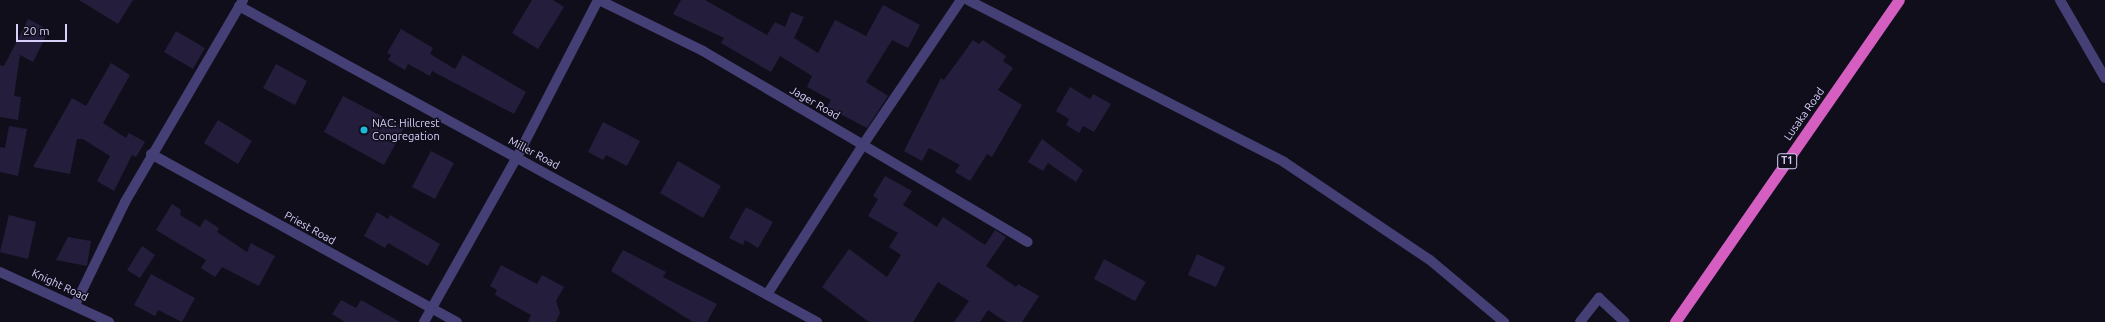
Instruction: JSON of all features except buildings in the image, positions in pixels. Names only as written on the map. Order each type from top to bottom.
[{"type":"highway","name":"Lusaka Road","points":[[1675,322],[1899,0]]},
{"type":"street","name":"Jager Road","points":[[599,0],[703,51],[1028,242]]},
{"type":"street","points":[[424,322],[517,157],[599,0]]},
{"type":"street","points":[[768,293],[863,145],[961,0]]},
{"type":"street","points":[[968,0],[1284,162],[1430,260],[1504,322]]},
{"type":"street","points":[[2060,0],[2105,78]]},
{"type":"street","points":[[75,305],[151,154],[241,3]]},
{"type":"street","name":"Miller Road","points":[[241,3],[517,157],[768,293],[817,322]]},
{"type":"street","name":"Priest Road","points":[[151,154],[457,322]]},
{"type":"street","name":"Knight Road","points":[[0,272],[75,305],[109,322]]},
{"type":"street","points":[[1580,322],[1598,298],[1625,322]]},
{"type":"place","name":"NAC: Hillcrest Congregation","points":[[364,130]]}]
